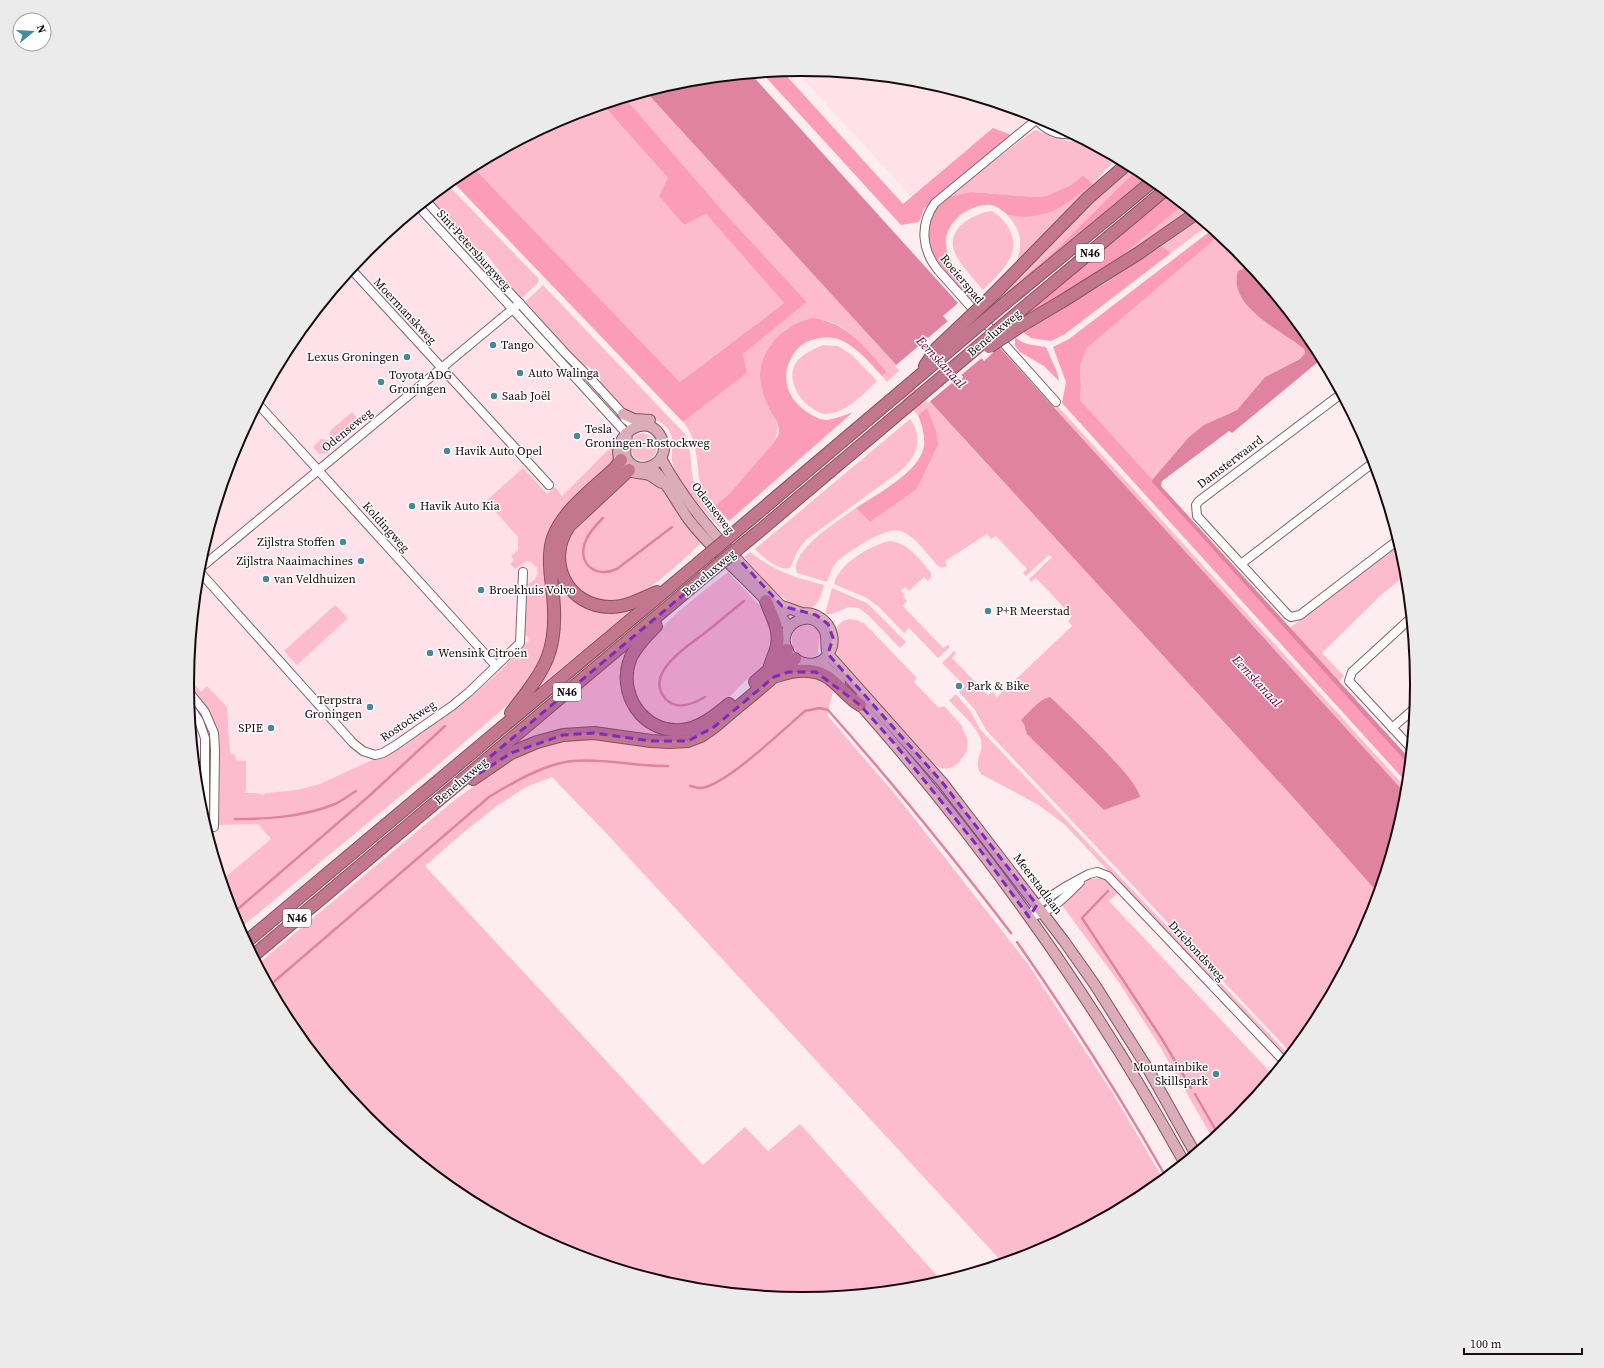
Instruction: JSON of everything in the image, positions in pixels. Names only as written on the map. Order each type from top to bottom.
[{"type":"highway","name":"N46","points":[[1102,186],[1112,168],[1117,163]]},
{"type":"highway","name":"N46","points":[[917,377],[937,348],[994,294],[1102,186],[1123,168]]},
{"type":"highway","name":"Beneluxweg","points":[[250,939],[702,560],[917,377],[1149,185]]},
{"type":"highway","name":"Beneluxweg","points":[[257,953],[969,354],[989,347],[1161,194]]},
{"type":"highway","name":"N46","points":[[1018,321],[1139,253],[1190,217]]},
{"type":"highway","name":"N46","points":[[497,732],[538,679],[549,656],[554,633],[550,560],[553,538],[563,518],[615,468],[621,460]]},
{"type":"highway","name":"N46","points":[[631,468],[578,516],[564,534],[559,556],[562,573],[570,588],[578,596],[589,602],[606,607],[617,607],[671,586]]},
{"type":"highway","name":"N46","points":[[694,585],[645,637],[632,656],[628,666],[627,683],[632,702],[638,712],[647,720],[670,730],[692,728],[719,713],[772,673],[798,671],[816,672],[829,679],[852,700],[860,705]]},
{"type":"highway","points":[[766,601],[778,634],[772,673]]},
{"type":"highway","name":"N46","points":[[441,798],[478,776],[511,753],[537,742],[563,735],[594,733],[669,742],[688,741],[701,736],[714,727],[791,655]]},
{"type":"main road","points":[[623,414],[634,419],[654,422],[663,428],[670,443],[669,460],[671,475]]},
{"type":"main road","points":[[640,426],[650,427],[659,433],[663,443],[663,453],[661,458],[656,464],[646,471],[631,468],[621,460],[618,447],[628,433],[640,426]]},
{"type":"main road","points":[[628,433],[625,452],[631,468]]},
{"type":"main road","name":"Odenseweg","points":[[661,458],[671,475],[712,530],[782,606],[800,616]]},
{"type":"main road","name":"Odenseweg","points":[[646,471],[649,476],[664,483],[689,520],[704,538],[766,601],[789,627]]},
{"type":"main road","points":[[816,615],[828,624],[832,631],[833,638],[828,654],[819,662],[803,663],[791,655],[786,638],[789,627],[800,616],[816,615]]},
{"type":"main road","name":"Meerstadlaan","points":[[828,654],[942,782],[1040,909],[1099,992],[1148,1069],[1193,1149]]},
{"type":"main road","points":[[819,662],[826,667],[933,789],[976,843],[1056,953],[1095,1012],[1163,1123],[1182,1158]]},
{"type":"street","name":"Roeierspad","points":[[1030,120],[935,203],[926,221],[924,242],[928,255],[938,270],[1056,402]]},
{"type":"street","points":[[1041,125],[1051,132],[1059,134]]},
{"type":"street","name":"Sint-Petersburgweg","points":[[429,204],[520,304]]},
{"type":"street","name":"Sint-Petersburgweg","points":[[422,210],[512,310]]},
{"type":"street","name":"Moermanskweg","points":[[354,273],[442,369]]},
{"type":"street","points":[[520,304],[623,414],[628,433]]},
{"type":"street","name":"Odenseweg","points":[[206,563],[520,304]]},
{"type":"street","points":[[512,310],[616,423],[628,433]]},
{"type":"street","points":[[442,369],[549,485]]},
{"type":"street","name":"Damsterwaard","points":[[1338,397],[1199,501],[1196,505],[1197,516],[1288,615],[1296,617],[1393,544]]},
{"type":"street","name":"Koldingweg","points":[[261,407],[496,666]]},
{"type":"street","points":[[1241,564],[1369,466]]},
{"type":"street","name":"Rostockweg","points":[[204,577],[353,743],[363,751],[375,755],[383,753],[452,706],[469,692],[520,643],[523,572]]},
{"type":"street","points":[[1407,621],[1350,676],[1349,681],[1407,744]]},
{"type":"street","points":[[194,699],[205,712],[212,727],[215,740],[210,818]]},
{"type":"street","points":[[1392,728],[1409,713]]},
{"type":"street","points":[[195,715],[199,721],[205,738],[208,813]]},
{"type":"street","name":"Driebondsweg","points":[[1029,917],[1040,909],[1069,893],[1086,876],[1098,872],[1108,876],[1281,1058]]},
{"type":"highlighted area","points":[[733,553],[782,606],[816,615],[828,624],[833,638],[828,654],[942,782],[1037,905],[1029,917],[975,843],[894,743],[860,705],[816,672],[789,672],[774,677],[714,727],[688,741],[651,741],[594,733],[563,735],[511,753],[441,798]]},
{"type":"shaded area","points":[[787,76],[903,204],[993,128],[1014,136],[932,200],[924,209],[919,222],[901,225],[766,77]]},
{"type":"shaded area","points":[[801,76],[842,77],[881,81],[921,88],[997,108],[1035,122],[924,211]]},
{"type":"shaded area","points":[[650,96],[901,369],[887,382],[882,376],[887,372],[866,348],[850,333],[832,322],[814,320],[784,330],[768,406],[777,423],[777,432],[774,442],[730,493],[715,506],[703,494],[699,480],[696,454],[692,437],[683,422],[747,373],[743,354],[807,302],[722,210],[628,102]]},
{"type":"shaded area","points":[[628,102],[722,210],[807,302],[743,354],[747,373],[683,422],[455,185],[476,170],[680,382],[784,303],[706,214],[684,225],[659,196],[668,178],[606,108]]},
{"type":"shaded area","points":[[606,108],[668,178],[683,225],[706,214],[784,303],[680,382],[476,170],[498,157],[533,139],[569,122]]},
{"type":"shaded area","points":[[1036,130],[1052,137],[1068,141],[1074,141],[1114,162],[1092,185],[1083,175],[1071,185],[1046,196],[1035,197],[971,192],[947,197]]},
{"type":"shaded area","points":[[1128,171],[1133,173],[1060,246],[1004,295],[1003,294],[1098,197]]},
{"type":"shaded area","points":[[1133,173],[1143,180],[1004,295],[1060,246]]},
{"type":"shaded area","points":[[1083,175],[1093,185],[1063,206],[1050,212],[1020,217],[1007,214],[996,206],[987,205],[971,209],[958,217],[947,233],[946,243],[948,252],[957,271],[977,295],[971,301],[932,255],[928,237],[929,217],[938,204],[947,197],[971,192],[1035,197],[1046,196],[1071,185]]},
{"type":"shaded area","points":[[1091,185],[1015,267],[1018,259],[1020,238],[1011,219],[1005,213],[1015,216],[1081,192]]},
{"type":"shaded area","points":[[451,188],[538,278],[539,282],[521,299],[484,251],[481,253],[470,244],[431,203]]},
{"type":"shaded area","points":[[1165,197],[1179,208],[1101,273],[1022,318]]},
{"type":"shaded area","points":[[1179,208],[1188,215],[1101,273]]},
{"type":"shaded area","points":[[992,211],[1002,219],[1009,229],[1013,238],[1013,247],[1007,263],[983,290],[957,257],[953,248],[953,240],[956,232],[967,220]]},
{"type":"shaded area","points":[[417,214],[620,438],[534,670],[237,908],[226,879],[206,803],[203,788],[206,740],[195,716],[195,644],[199,605],[215,527],[226,489],[240,451],[275,380],[296,346],[345,283],[372,254]]},
{"type":"shaded area","points":[[1196,222],[1204,228],[1171,253],[1162,246]]},
{"type":"shaded area","points":[[1209,232],[1216,239],[1087,348],[1080,366],[1080,400],[1405,759],[1402,778],[1062,403],[1066,382],[1053,347],[1069,339]]},
{"type":"shaded area","points":[[1216,239],[1248,271],[1241,294],[1254,313],[1304,349],[1305,353],[1300,359],[1265,377],[1237,410],[1223,416],[1188,438],[1152,480],[1080,400],[1080,366],[1087,348]]},
{"type":"shaded area","points":[[1162,246],[1171,253],[1065,334],[1051,341],[1031,338],[1023,332],[1030,326],[1104,284]]},
{"type":"shaded area","points":[[543,285],[685,434],[689,446],[696,489],[706,506],[723,526],[720,528],[700,507],[676,473],[672,460],[672,438],[668,429],[659,421],[639,417],[630,413],[622,406],[587,365],[585,367],[576,360],[524,303]]},
{"type":"shaded area","points":[[813,318],[836,325],[846,331],[863,345],[887,372],[882,376],[858,351],[847,343],[838,339],[828,337],[818,338],[810,340],[800,346],[790,360],[787,368],[787,383],[792,397],[810,414],[825,420],[833,419],[853,412],[729,521],[715,506],[730,493],[774,442],[779,432],[778,424],[769,409],[762,390],[760,375],[763,360],[771,345],[779,335],[795,324]]},
{"type":"shaded area","points":[[1015,337],[1025,343],[1046,347],[1057,372],[1059,381],[1044,366],[1020,352],[1015,346]]},
{"type":"shaded area","points":[[823,345],[838,346],[852,355],[877,381],[847,407],[834,413],[826,414],[814,409],[802,399],[794,386],[793,379],[795,365],[799,359]]},
{"type":"shaded area","points":[[1002,345],[1402,783],[1401,788],[999,347]]},
{"type":"shaded area","points":[[911,381],[1300,805],[1374,889],[1364,917],[1329,988],[1308,1022],[1288,1049],[986,730],[975,710],[959,692],[965,686],[942,663],[954,651],[956,653],[952,658],[988,695],[993,692],[997,697],[1072,626],[1068,621],[1072,616],[1036,578],[1031,582],[1029,579],[1052,557],[1049,555],[1026,576],[1023,573],[1027,569],[996,536],[991,539],[987,534],[945,561],[947,566],[942,568],[937,565],[911,537],[901,531],[894,530],[867,541],[841,558],[833,567],[827,582],[797,573],[796,564],[800,555],[808,546],[828,528],[856,508],[870,522],[917,489],[938,445],[927,409],[918,415],[897,393]]},
{"type":"shaded area","points":[[927,408],[936,431],[938,445],[917,489],[870,522],[856,508],[896,482],[915,465],[921,456],[924,446],[923,430],[918,415]]},
{"type":"shaded area","points":[[352,412],[361,422],[327,453],[319,454],[313,447],[321,439],[328,440],[331,430]]},
{"type":"shaded area","points":[[910,419],[915,427],[918,441],[914,455],[910,461],[899,472],[807,539],[798,550],[790,568],[776,565],[766,559],[755,549]]},
{"type":"shaded area","points":[[644,433],[654,438],[657,448],[654,456],[644,461],[633,456],[631,447],[635,435]]},
{"type":"shaded area","points":[[617,441],[615,461],[559,518],[550,628],[544,657],[518,696],[432,770],[244,925],[225,877],[271,839],[258,824],[219,825],[218,743],[201,702],[194,695],[194,683],[201,692],[207,686],[227,707],[230,754],[235,754],[236,760],[246,761],[246,790],[244,793],[257,793],[263,795],[266,793],[297,790],[320,784],[405,745],[470,698],[501,670],[530,639],[525,634],[527,584],[535,579],[537,568],[531,562],[527,561],[515,569],[510,564],[514,560],[511,556],[518,550],[518,537],[486,501],[523,468],[547,494],[555,487],[562,496]]},
{"type":"shaded area","points":[[626,478],[648,478],[657,484],[701,543],[652,586],[630,598],[615,602],[599,600],[586,594],[573,582],[566,566],[565,557],[568,539],[575,526],[588,513]]},
{"type":"shaded area","points":[[889,541],[902,544],[913,552],[931,573],[931,577],[928,581],[924,577],[909,591],[905,587],[901,591],[905,595],[903,597],[907,601],[903,606],[943,648],[948,645],[950,647],[938,658],[909,628],[904,633],[879,607],[867,598],[834,584],[842,569],[856,556],[881,543]]},
{"type":"shaded area","points":[[1394,548],[1401,579],[1381,595],[1322,653],[1344,676],[1337,684],[1287,630]]},
{"type":"shaded area","points":[[750,552],[759,559],[785,573],[824,585],[819,601],[807,609],[798,607],[787,601],[767,583],[744,557]]},
{"type":"shaded area","points":[[555,564],[588,605],[642,601],[535,690],[549,667]]},
{"type":"shaded area","points":[[728,572],[762,608],[775,638],[770,656],[762,668],[743,683],[717,710],[702,721],[674,724],[660,721],[648,714],[639,704],[634,692],[632,678],[635,664],[642,650],[660,629],[682,608]]},
{"type":"shaded area","points":[[832,588],[867,603],[906,642],[900,648],[868,615],[859,608],[849,607],[832,614],[825,614]]},
{"type":"shaded area","points":[[335,605],[348,618],[297,665],[284,651]]},
{"type":"shaded area","points":[[849,619],[863,622],[917,678],[914,682],[939,708],[943,706],[945,707],[963,727],[962,728],[965,732],[968,745],[966,753],[960,760],[961,761],[946,769],[935,765],[839,657],[835,644],[837,628],[843,621]]},
{"type":"shaded area","points":[[806,625],[813,626],[817,629],[820,636],[818,650],[819,654],[810,657],[803,656],[797,652],[793,647],[792,640],[793,633],[798,628]]},
{"type":"shaded area","points":[[633,643],[625,664],[644,723],[705,727],[667,738],[594,730],[496,758]]},
{"type":"shaded area","points":[[799,676],[817,677],[834,688],[827,715],[899,799],[1028,964],[1114,1095],[1160,1175],[1140,1190],[1106,1211],[1071,1229],[1035,1246],[999,1259],[606,833],[552,777],[526,787],[497,806],[425,866],[703,1165],[745,1127],[768,1151],[800,1124],[938,1276],[881,1287],[842,1291],[762,1291],[723,1287],[683,1280],[607,1260],[569,1246],[498,1211],[464,1190],[401,1141],[372,1114],[345,1085],[296,1022],[275,988],[261,961],[451,803],[502,765],[527,751],[554,742],[583,738],[649,744],[721,729],[738,717],[772,686],[789,678]]},
{"type":"shaded area","points":[[956,694],[971,712],[980,729],[1286,1052],[1283,1056],[1064,824],[1037,804],[981,774],[978,764],[981,750],[981,741],[979,736],[972,725],[949,700]]},
{"type":"shaded area","points":[[1100,878],[1108,881],[1118,893],[1109,901],[1270,1072],[1232,1114],[1210,1134],[1159,1045],[1118,981],[1061,904],[1090,879]]},
{"type":"water","name":"Eemskanaal","points":[[754,78],[958,303],[943,316],[984,361],[999,347],[1401,788],[1389,841],[1374,889],[1300,805],[650,96],[723,81]],"holes":[[[927,337],[963,377],[960,381],[923,340]]]},
{"type":"water","points":[[1245,268],[1259,283],[1308,346],[1318,362],[1232,433],[1229,431],[1162,481],[1161,486],[1406,754],[1405,761],[1152,482],[1152,480],[1188,438],[1204,425],[1237,410],[1265,377],[1300,359],[1305,353],[1304,349],[1259,317],[1249,307],[1241,296],[1237,284],[1238,271]]},
{"type":"water","points":[[1050,697],[1115,762],[1136,788],[1140,797],[1104,810],[1027,734],[1021,720],[1038,703]]},
{"type":"pier","points":[[949,320],[983,357],[960,376],[927,340],[959,377],[928,403],[895,366]]},
{"type":"waterway","points":[[603,518],[596,525],[586,540],[584,548],[586,562],[590,567],[601,572],[609,572],[617,569],[672,527]]},
{"type":"waterway","points":[[705,697],[693,703],[684,705],[675,705],[669,702],[661,692],[659,683],[662,674],[674,658],[744,601]]},
{"type":"waterway","points":[[690,786],[699,788],[709,786],[722,779],[769,743],[805,711],[820,708],[828,710],[875,764],[967,876],[1011,933]]},
{"type":"waterway","points":[[237,909],[368,797],[445,726]]},
{"type":"waterway","points":[[272,983],[489,797],[508,786],[530,774],[552,766],[573,761],[585,760],[668,766]]},
{"type":"waterway","points":[[235,819],[273,818],[311,812],[335,804],[356,791]]},
{"type":"waterway","points":[[1108,891],[1082,918],[1162,1039],[1191,1088]]},
{"type":"waterway","points":[[1017,942],[1094,1058],[1163,1172]]},
{"type":"waterway","points":[[1195,1094],[1215,1129]]},
{"type":"place","name":"Tango","points":[[493,345]]},
{"type":"place","name":"Lexus Groningen","points":[[407,357]]},
{"type":"place","name":"Auto Walinga","points":[[520,373]]},
{"type":"place","name":"Toyota ADG Groningen","points":[[381,382]]},
{"type":"place","name":"Saab Joël","points":[[494,396]]},
{"type":"place","name":"Tesla Groningen-Rostockweg","points":[[577,436]]},
{"type":"place","name":"Havik Auto Opel","points":[[447,451]]},
{"type":"place","name":"Havik Auto Kia","points":[[412,506]]},
{"type":"place","name":"Zijlstra Stoffen","points":[[343,542]]},
{"type":"place","name":"Zijlstra Naaimachines","points":[[361,561]]},
{"type":"place","name":"van Veldhuizen","points":[[266,579]]},
{"type":"place","name":"Broekhuis Volvo","points":[[481,590]]},
{"type":"place","name":"P+R Meerstad","points":[[988,611]]},
{"type":"place","name":"Wensink Citroën","points":[[430,653]]},
{"type":"place","name":"Park & Bike","points":[[959,686]]},
{"type":"place","name":"Terpstra Groningen","points":[[370,707]]},
{"type":"place","name":"SPIE","points":[[271,728]]},
{"type":"place","name":"Mountainbike Skillspark","points":[[1216,1074]]}]
